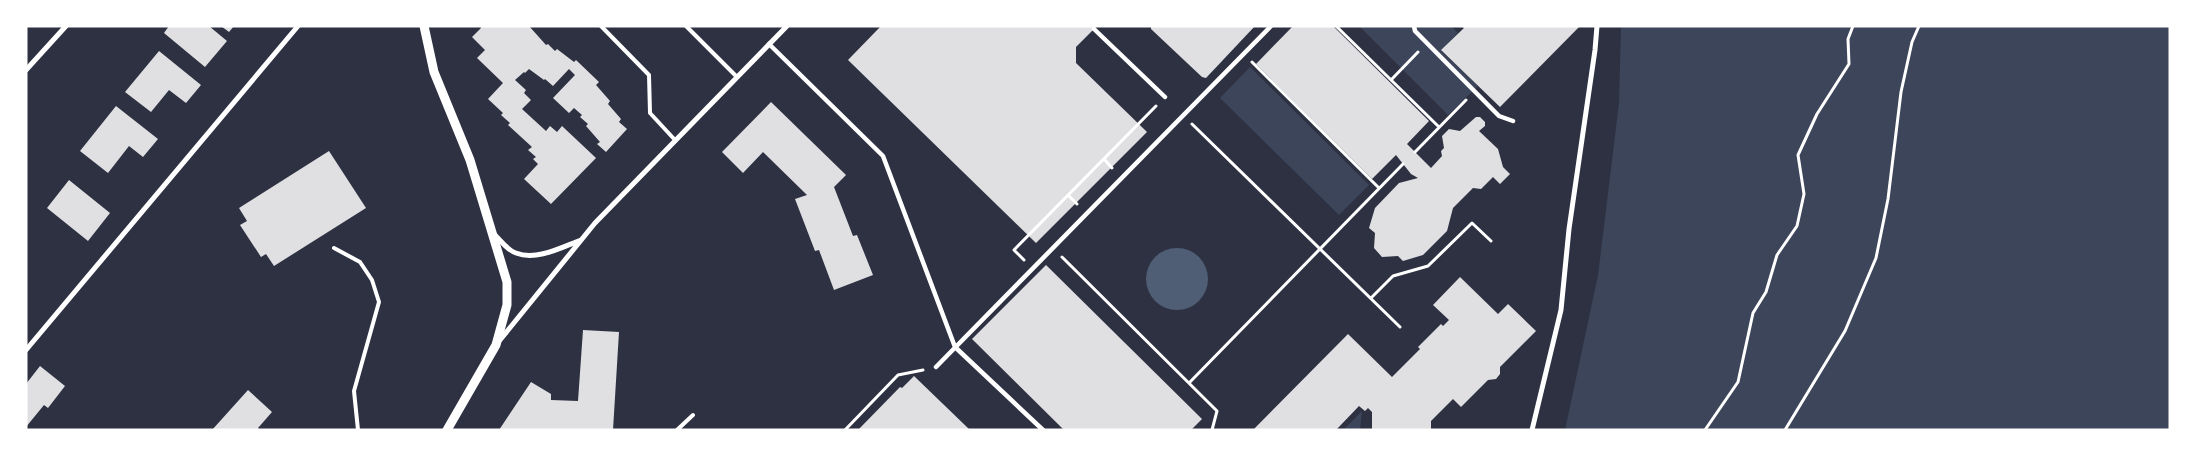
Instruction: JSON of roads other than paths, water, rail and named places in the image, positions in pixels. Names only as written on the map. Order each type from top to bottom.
[{"type":"street","points":[[26,70],[66,26]]},
{"type":"street","points":[[26,350],[298,26]]},
{"type":"street","points":[[424,26],[434,72],[470,160],[494,233],[507,282],[507,305],[496,345]]},
{"type":"street","points":[[447,430],[496,345],[582,240],[675,140],[787,26]]},
{"type":"street","points":[[936,367],[1271,26]]},
{"type":"street","points":[[1414,26],[1415,31],[1499,116],[1513,120]]},
{"type":"street","points":[[1532,430],[1561,310],[1597,26]]},
{"type":"street","points":[[1094,29],[1165,97]]},
{"type":"street","points":[[769,44],[883,156],[955,347],[1043,430]]},
{"type":"street","points":[[494,233],[504,245],[515,253],[530,255],[551,252],[582,240]]},
{"type":"lane","points":[[601,26],[649,75],[650,113],[675,140]]},
{"type":"lane","points":[[686,26],[737,77]]},
{"type":"lane","points":[[334,248],[360,262],[372,280],[379,302],[354,391],[358,430]]},
{"type":"lane","points":[[676,430],[693,415]]}]
